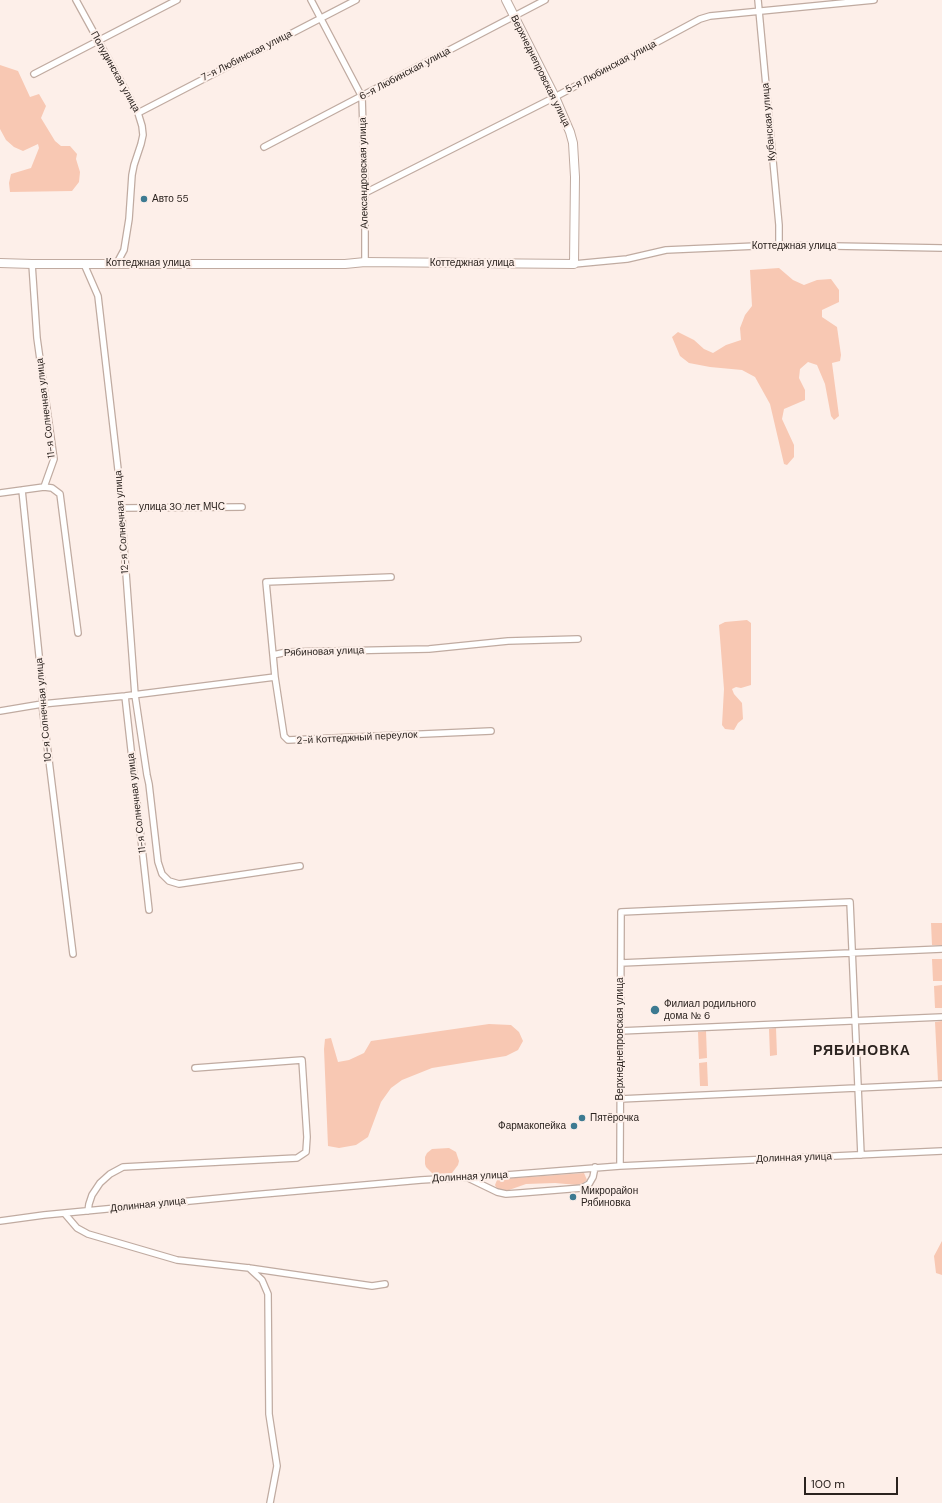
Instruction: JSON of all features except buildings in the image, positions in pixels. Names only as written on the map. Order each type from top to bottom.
[{"type":"street","name":"Полудинская улица","points":[[76,0],[97,41],[138,113],[143,135],[132,175],[129,219],[124,250],[117,263]]},
{"type":"street","points":[[34,74],[177,0]]},
{"type":"street","name":"Александровская улица","points":[[311,0],[362,97],[365,193],[365,262]]},
{"type":"street","name":"7-я Любинская улица","points":[[138,113],[356,0]]},
{"type":"street","name":"Верхнеднепровская улица","points":[[506,0],[555,97],[573,143],[575,177],[574,264]]},
{"type":"street","name":"6-я Любинская улица","points":[[264,147],[545,0]]},
{"type":"street","name":"Кубанская улица","points":[[758,0],[779,225],[779,245]]},
{"type":"street","name":"5-я Любинская улица","points":[[365,193],[555,97],[700,19],[710,16],[874,0]]},
{"type":"street","name":"Коттеджная улица","points":[[0,263],[345,264],[365,262],[574,264],[627,259],[666,250],[779,245],[942,248]]},
{"type":"street","name":"11-я Солнечная улица","points":[[32,264],[37,338],[54,459],[44,487]]},
{"type":"street","name":"12-я Солнечная улица","points":[[84,264],[98,296],[122,508],[135,695],[149,784],[158,862],[162,874],[169,881],[179,884],[300,866]]},
{"type":"street","points":[[0,493],[44,487],[52,488],[60,494],[78,633]]},
{"type":"street","name":"10-я Солнечная улица","points":[[22,490],[43,694],[42,704],[73,954]]},
{"type":"street","name":"улица 30 лет МЧС","points":[[122,508],[242,507]]},
{"type":"street","points":[[273,654],[266,582],[391,576]]},
{"type":"street","name":"Рябиновая улица","points":[[275,677],[273,654],[287,652],[429,649],[508,641],[578,639]]},
{"type":"street","points":[[0,711],[42,704],[135,695],[275,677]]},
{"type":"street","name":"2-й Коттеджный переулок","points":[[275,677],[284,736],[288,740],[491,731]]},
{"type":"street","name":"11-я Солнечная улица","points":[[125,696],[149,910]]},
{"type":"street","name":"Верхнеднепровская улица","points":[[620,1166],[620,912],[850,902],[852,953]]},
{"type":"street","points":[[620,963],[942,949]]},
{"type":"street","points":[[852,953],[861,1155]]},
{"type":"street","points":[[620,1031],[942,1017]]},
{"type":"street","points":[[88,1211],[92,1195],[100,1183],[110,1174],[123,1167],[297,1158],[306,1152],[307,1137],[302,1060],[195,1068]]},
{"type":"street","points":[[620,1099],[942,1084]]},
{"type":"street","name":"Долинная улица","points":[[0,1221],[44,1215],[259,1194],[595,1167],[942,1152]]},
{"type":"street","points":[[466,1177],[497,1192],[506,1194],[520,1194],[582,1188],[589,1184],[593,1177],[595,1167]]},
{"type":"street","points":[[65,1214],[77,1228],[88,1234],[177,1260],[249,1268],[372,1286],[385,1284]]},
{"type":"street","points":[[249,1268],[262,1280],[268,1294],[269,1414],[277,1466],[270,1503]]},
{"type":"shaded area","points":[[0,65],[18,71],[30,97],[39,94],[46,106],[41,118],[55,141],[61,146],[70,146],[77,154],[76,159],[80,172],[79,182],[72,191],[10,192],[9,183],[11,174],[31,168],[39,148],[38,144],[23,151],[14,147],[6,140],[0,129]]},
{"type":"shaded area","points":[[779,268],[793,280],[804,285],[817,280],[831,279],[839,290],[839,302],[822,310],[822,317],[837,327],[841,355],[840,361],[832,363],[839,416],[834,420],[831,416],[825,384],[817,365],[808,362],[800,369],[799,378],[805,390],[805,400],[784,409],[782,419],[794,445],[794,457],[787,465],[784,464],[770,404],[755,377],[742,370],[710,367],[689,363],[680,356],[672,337],[678,332],[694,340],[704,349],[713,353],[726,345],[741,340],[740,328],[745,315],[752,306],[750,270]]},
{"type":"shaded area","points":[[747,620],[751,623],[751,685],[732,689],[734,694],[742,703],[743,719],[738,723],[734,730],[725,729],[722,725],[724,689],[719,625],[725,622]]},
{"type":"shaded area","points":[[931,923],[942,923],[942,945],[932,945]]},
{"type":"shaded area","points":[[932,959],[942,959],[942,981],[933,981]]},
{"type":"shaded area","points":[[942,985],[942,1008],[935,1008],[934,986]]},
{"type":"shaded area","points":[[942,1021],[942,1081],[938,1081],[935,1022]]},
{"type":"shaded area","points":[[489,1024],[511,1025],[519,1032],[523,1041],[518,1050],[506,1056],[432,1068],[402,1080],[391,1088],[381,1102],[368,1137],[356,1145],[339,1148],[328,1146],[324,1049],[325,1039],[331,1038],[338,1062],[349,1060],[364,1053],[371,1041]]},
{"type":"shaded area","points":[[776,1028],[777,1055],[770,1056],[769,1029]]},
{"type":"shaded area","points":[[706,1031],[707,1058],[699,1059],[698,1032]]},
{"type":"shaded area","points":[[707,1062],[708,1086],[700,1086],[699,1063]]},
{"type":"shaded area","points":[[449,1148],[456,1152],[459,1161],[458,1165],[452,1173],[433,1174],[425,1164],[425,1157],[427,1153],[432,1149]]},
{"type":"shaded area","points":[[584,1173],[587,1180],[577,1185],[555,1183],[526,1184],[509,1190],[501,1190],[497,1189],[495,1185],[497,1180],[501,1179]]},
{"type":"shaded area","points":[[942,1241],[942,1275],[936,1273],[934,1256]]},
{"type":"place","name":"Авто 55","points":[[144,199]]},
{"type":"place","name":"Филиал родильного дома № 6","points":[[655,1010]]},
{"type":"place","name":"Пятёрочка","points":[[582,1118]]},
{"type":"place","name":"Фармакопейка","points":[[574,1126]]},
{"type":"place","name":"Микрорайон Рябиновка","points":[[573,1197]]},
{"type":"district","name":"РЯБИНОВКА","points":[[862,1051]]}]
